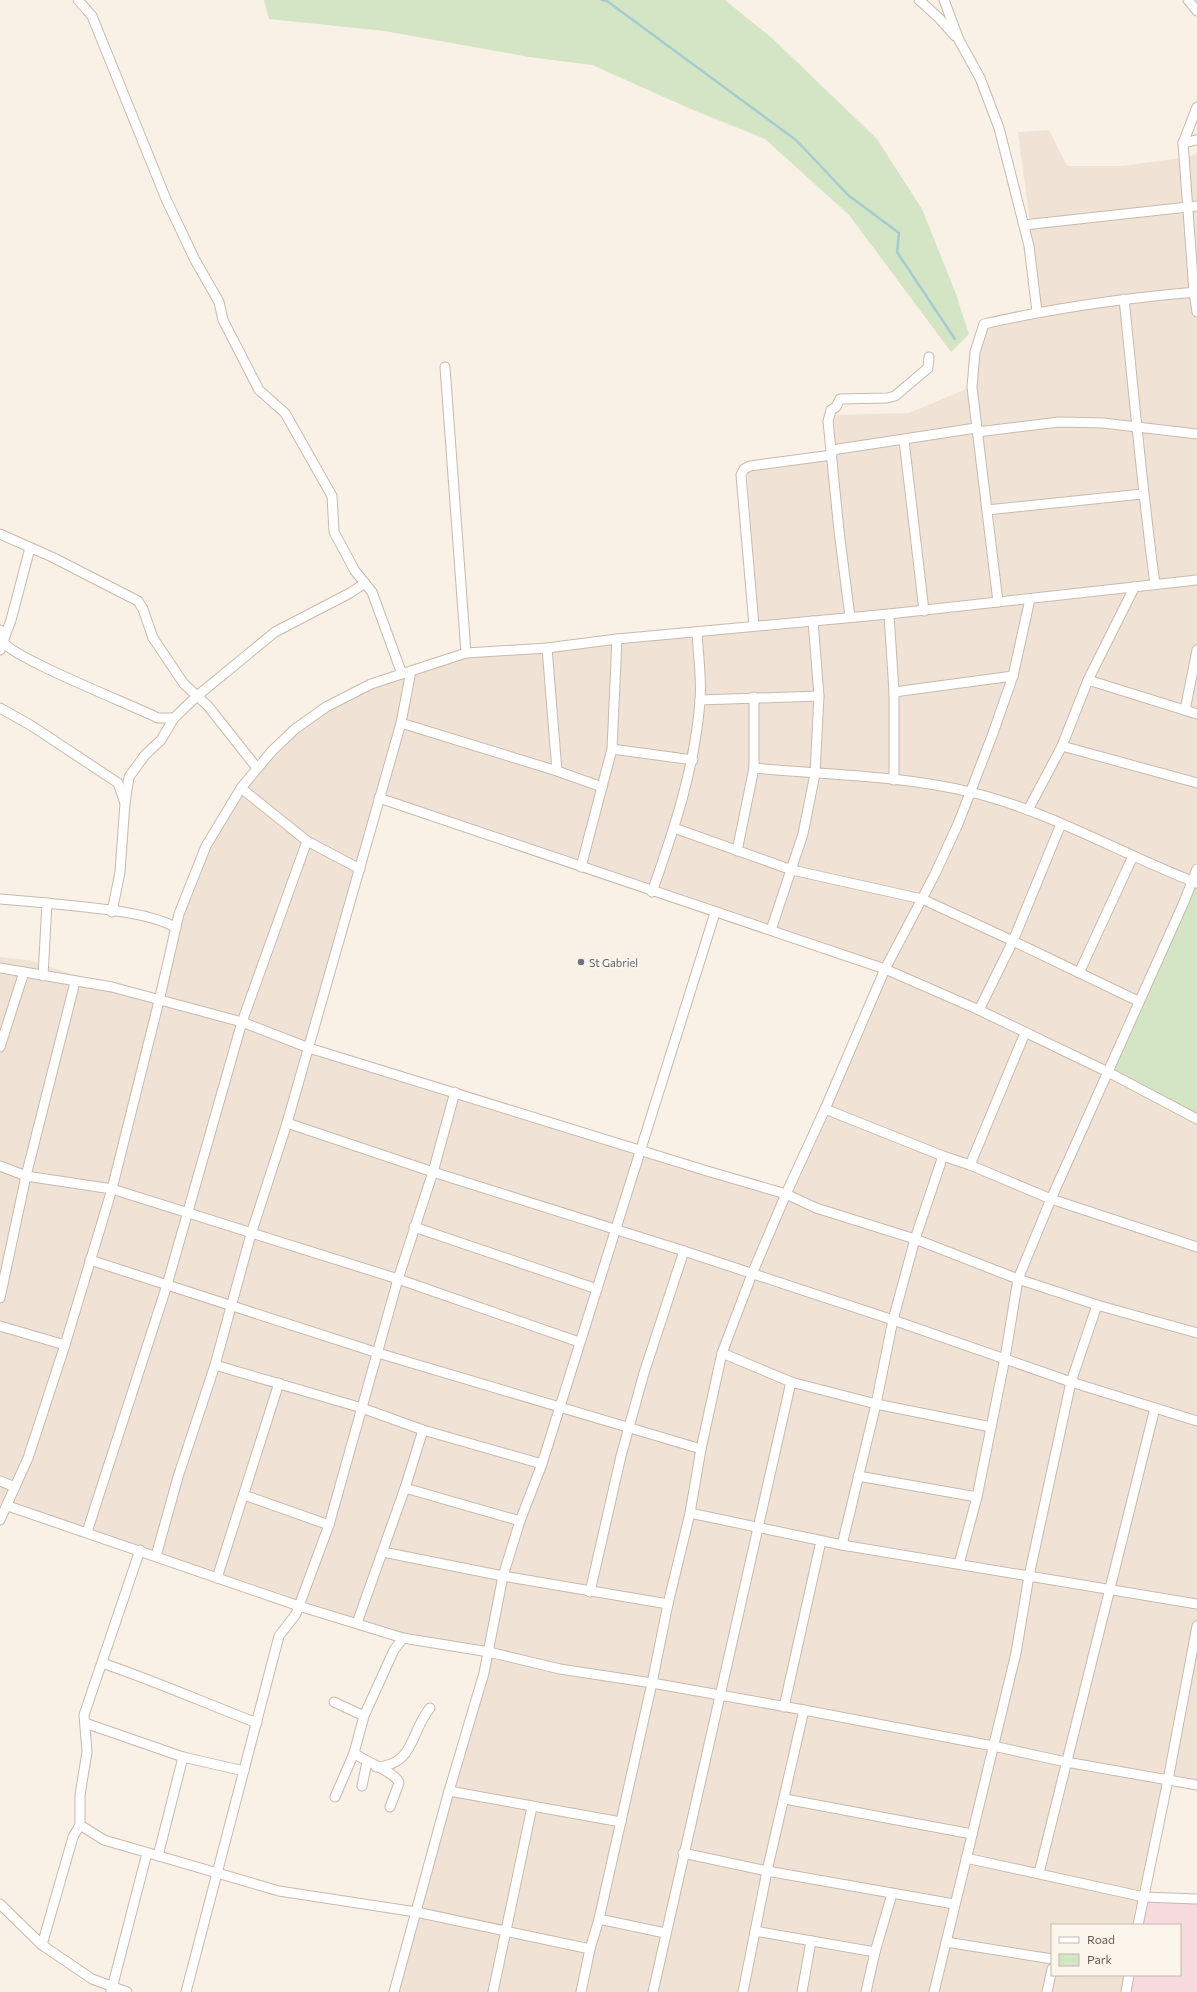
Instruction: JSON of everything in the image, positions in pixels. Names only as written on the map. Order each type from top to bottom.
[{"type":"street","points":[[78,0],[92,16],[166,199],[196,260],[219,302],[226,326],[259,390],[285,413],[332,496],[334,532],[355,571],[372,592],[402,674]]},
{"type":"street","points":[[919,0],[939,18],[959,40]]},
{"type":"street","points":[[944,0],[959,40],[980,78],[999,128],[1029,246],[1037,312]]},
{"type":"street","points":[[1188,0],[1197,11]]},
{"type":"street","points":[[1197,107],[1183,143],[1187,207],[1197,312]]},
{"type":"street","points":[[1183,143],[1197,140]]},
{"type":"street","points":[[1024,225],[1197,206]]},
{"type":"street","points":[[998,602],[972,387],[976,352],[984,324],[1037,312],[1124,299],[1195,292]]},
{"type":"street","points":[[1124,299],[1138,428],[1142,494],[1155,584]]},
{"type":"street","points":[[850,617],[839,531],[829,415],[840,399],[887,398],[895,396],[928,368],[929,357]]},
{"type":"street","points":[[445,367],[466,653]]},
{"type":"street","points":[[754,626],[741,475],[744,469],[750,466],[904,440],[977,430],[1059,422],[1103,423],[1197,434]]},
{"type":"street","points":[[904,440],[924,611]]},
{"type":"street","points":[[987,510],[1142,494]]},
{"type":"street","points":[[0,534],[138,601],[143,609],[153,638],[184,684],[208,706],[257,768]]},
{"type":"street","points":[[2,646],[30,548]]},
{"type":"street","points":[[0,1520],[8,1506],[28,1458],[65,1345],[112,1188],[159,1001],[179,914],[206,846],[240,788],[257,768],[295,729],[326,707],[371,684],[466,653],[547,648],[617,639],[924,611],[1197,580]]},
{"type":"street","points":[[112,912],[120,872],[129,777],[145,755],[161,740],[174,718],[197,696],[275,632],[350,593],[365,583]]},
{"type":"street","points":[[1028,810],[1062,746],[1088,680],[1135,586]]},
{"type":"street","points":[[581,1992],[590,1949],[599,1920],[652,1683],[668,1604],[690,1513],[701,1449],[722,1353],[752,1274],[885,969],[922,899],[958,824],[992,736],[1013,676],[1030,599]]},
{"type":"street","points":[[889,614],[894,692],[894,780]]},
{"type":"street","points":[[771,930],[803,834],[814,774],[819,696],[813,621]]},
{"type":"street","points":[[0,630],[2,646]]},
{"type":"street","points":[[652,892],[674,828],[693,760],[700,700],[697,632]]},
{"type":"street","points":[[581,867],[612,749],[617,639]]},
{"type":"street","points":[[2,646],[158,718],[174,718]]},
{"type":"street","points":[[547,648],[557,771]]},
{"type":"street","points":[[1185,710],[1197,650]]},
{"type":"street","points":[[156,1556],[178,1477],[215,1365],[251,1234],[287,1123],[309,1048],[400,723],[411,671]]},
{"type":"street","points":[[894,692],[1013,676]]},
{"type":"street","points":[[1088,680],[1197,714]]},
{"type":"street","points":[[700,700],[819,696]]},
{"type":"street","points":[[737,851],[754,768],[754,697]]},
{"type":"street","points":[[0,708],[32,726],[118,783],[126,803]]},
{"type":"street","points":[[400,723],[557,771],[602,787]]},
{"type":"street","points":[[1062,746],[1197,783]]},
{"type":"street","points":[[612,749],[693,760]]},
{"type":"street","points":[[754,768],[894,780],[970,792],[1028,810],[1195,882]]},
{"type":"street","points":[[240,788],[307,841],[360,869]]},
{"type":"street","points":[[379,798],[652,892],[771,930],[885,969],[979,1010],[1108,1072],[1197,1119]]},
{"type":"street","points":[[979,1010],[1013,941],[1060,824]]},
{"type":"street","points":[[674,828],[792,870],[922,899],[1013,941],[1138,1002]]},
{"type":"street","points":[[88,1532],[167,1286],[242,1022],[307,841]]},
{"type":"street","points":[[1079,973],[1133,856]]},
{"type":"street","points":[[959,1564],[977,1496],[1005,1358],[1018,1279],[1051,1199],[1138,1002],[1195,882],[1197,869]]},
{"type":"street","points":[[0,899],[47,903],[112,912],[166,922],[176,928]]},
{"type":"street","points":[[43,976],[47,903]]},
{"type":"street","points":[[394,1992],[449,1790],[489,1652],[504,1576],[520,1521],[542,1464],[579,1342],[715,913]]},
{"type":"street","points":[[0,968],[75,982],[112,987],[159,1001],[242,1022],[309,1048],[786,1194],[816,1208],[915,1239],[1018,1279],[1097,1305],[1197,1333]]},
{"type":"street","points":[[0,1047],[24,972]]},
{"type":"street","points":[[0,1298],[26,1176],[75,982]]},
{"type":"street","points":[[970,1165],[1025,1033]]},
{"type":"street","points":[[186,1992],[280,1636],[296,1614],[329,1525],[398,1279],[433,1172],[455,1092]]},
{"type":"street","points":[[825,1109],[943,1156],[970,1165],[1051,1199],[1197,1247]]},
{"type":"street","points":[[287,1123],[433,1172],[616,1229],[893,1320],[1070,1382],[1197,1421]]},
{"type":"street","points":[[842,1545],[876,1404],[893,1320],[915,1239],[943,1156]]},
{"type":"street","points":[[0,1166],[26,1176],[112,1188],[187,1214],[398,1279],[579,1342]]},
{"type":"street","points":[[414,1227],[597,1289]]},
{"type":"street","points":[[590,1592],[621,1456],[644,1373],[684,1251]]},
{"type":"street","points":[[90,1260],[378,1353],[701,1449]]},
{"type":"street","points":[[934,1992],[954,1904],[1016,1653],[1029,1576],[1070,1382],[1097,1305]]},
{"type":"street","points":[[0,1326],[65,1345]]},
{"type":"street","points":[[722,1353],[791,1382],[876,1404],[991,1427]]},
{"type":"street","points":[[215,1365],[362,1408],[423,1430],[542,1464]]},
{"type":"street","points":[[653,1992],[683,1853],[791,1382]]},
{"type":"street","points":[[217,1578],[279,1383]]},
{"type":"street","points":[[1039,1873],[1155,1408]]},
{"type":"street","points":[[357,1623],[405,1488],[423,1430]]},
{"type":"street","points":[[858,1476],[977,1496]]},
{"type":"street","points":[[0,1481],[15,1487]]},
{"type":"street","points":[[405,1488],[520,1521]]},
{"type":"street","points":[[244,1495],[329,1525]]},
{"type":"street","points":[[8,1506],[88,1532],[299,1606],[403,1638],[489,1652],[560,1669],[652,1683],[804,1710],[994,1746],[1066,1762],[1197,1785]]},
{"type":"street","points":[[690,1513],[842,1545],[1197,1604]]},
{"type":"street","points":[[784,1707],[821,1541]]},
{"type":"street","points":[[42,1945],[73,1837],[80,1825],[80,1795],[87,1752],[84,1715],[140,1550]]},
{"type":"street","points":[[383,1552],[590,1592],[668,1604]]},
{"type":"street","points":[[1138,1924],[1168,1780],[1197,1626]]},
{"type":"street","points":[[336,1797],[354,1753],[364,1716],[394,1650],[403,1638]]},
{"type":"street","points":[[102,1663],[152,1680],[189,1697],[257,1723]]},
{"type":"street","points":[[334,1702],[364,1716]]},
{"type":"street","points":[[376,1767],[390,1766],[398,1762],[406,1754],[423,1717],[430,1708]]},
{"type":"street","points":[[743,1992],[767,1871],[785,1799],[804,1710]]},
{"type":"street","points":[[85,1723],[183,1757],[244,1771]]},
{"type":"street","points":[[354,1753],[376,1767],[387,1771],[398,1779],[399,1783],[390,1807]]},
{"type":"street","points":[[158,1856],[183,1757]]},
{"type":"street","points":[[362,1786],[367,1762]]},
{"type":"street","points":[[449,1790],[532,1807],[621,1822]]},
{"type":"street","points":[[785,1799],[972,1834]]},
{"type":"street","points":[[494,1992],[532,1807]]},
{"type":"street","points":[[80,1825],[104,1840],[216,1874],[279,1891],[416,1912],[590,1949]]},
{"type":"street","points":[[111,1990],[147,1853]]},
{"type":"street","points":[[683,1853],[767,1871],[954,1904]]},
{"type":"street","points":[[966,1858],[1144,1897],[1197,1899]]},
{"type":"street","points":[[866,1992],[875,1952],[892,1894]]},
{"type":"street","points":[[0,1904],[42,1945],[111,1990],[127,1992]]},
{"type":"street","points":[[599,1920],[665,1933]]},
{"type":"street","points":[[755,1931],[875,1952]]},
{"type":"street","points":[[802,1992],[811,1941]]},
{"type":"street","points":[[946,1942],[1051,1959]]},
{"type":"street","points":[[1047,1992],[1051,1974]]},
{"type":"street","points":[[1126,1992],[1129,1976]]},
{"type":"shaded area","points":[[1049,130],[1067,166],[1122,166],[1188,157],[1197,153],[1197,1785],[1168,1779],[1140,1924],[1051,1924],[1051,1976],[1130,1976],[1127,1992],[396,1992],[486,1657],[405,1635],[13,1504],[0,1525],[0,957],[28,960],[157,1001],[181,912],[240,788],[271,750],[325,708],[397,674],[467,655],[758,625],[747,469],[831,454],[829,415],[909,413],[971,387],[984,324],[1041,307],[1018,132]],"holes":[[[377,792],[880,967],[825,1115],[787,1199],[308,1045]]]},
{"type":"shaded area","points":[[1145,1899],[1197,1902],[1197,1992],[1127,1992],[1130,1976],[1181,1976],[1181,1924],[1140,1924]]},
{"type":"green space","points":[[264,0],[725,0],[773,39],[877,139],[922,209],[956,294],[969,334],[951,352],[849,215],[765,139],[693,110],[592,65],[529,57],[384,31],[269,19]]},
{"type":"green space","points":[[1197,882],[1197,1118],[1108,1070]]},
{"type":"waterway","points":[[602,0],[607,1],[796,140],[848,195],[899,233],[897,252],[955,339]]},
{"type":"place","name":"St Gabriel","points":[[581,962]]}]
